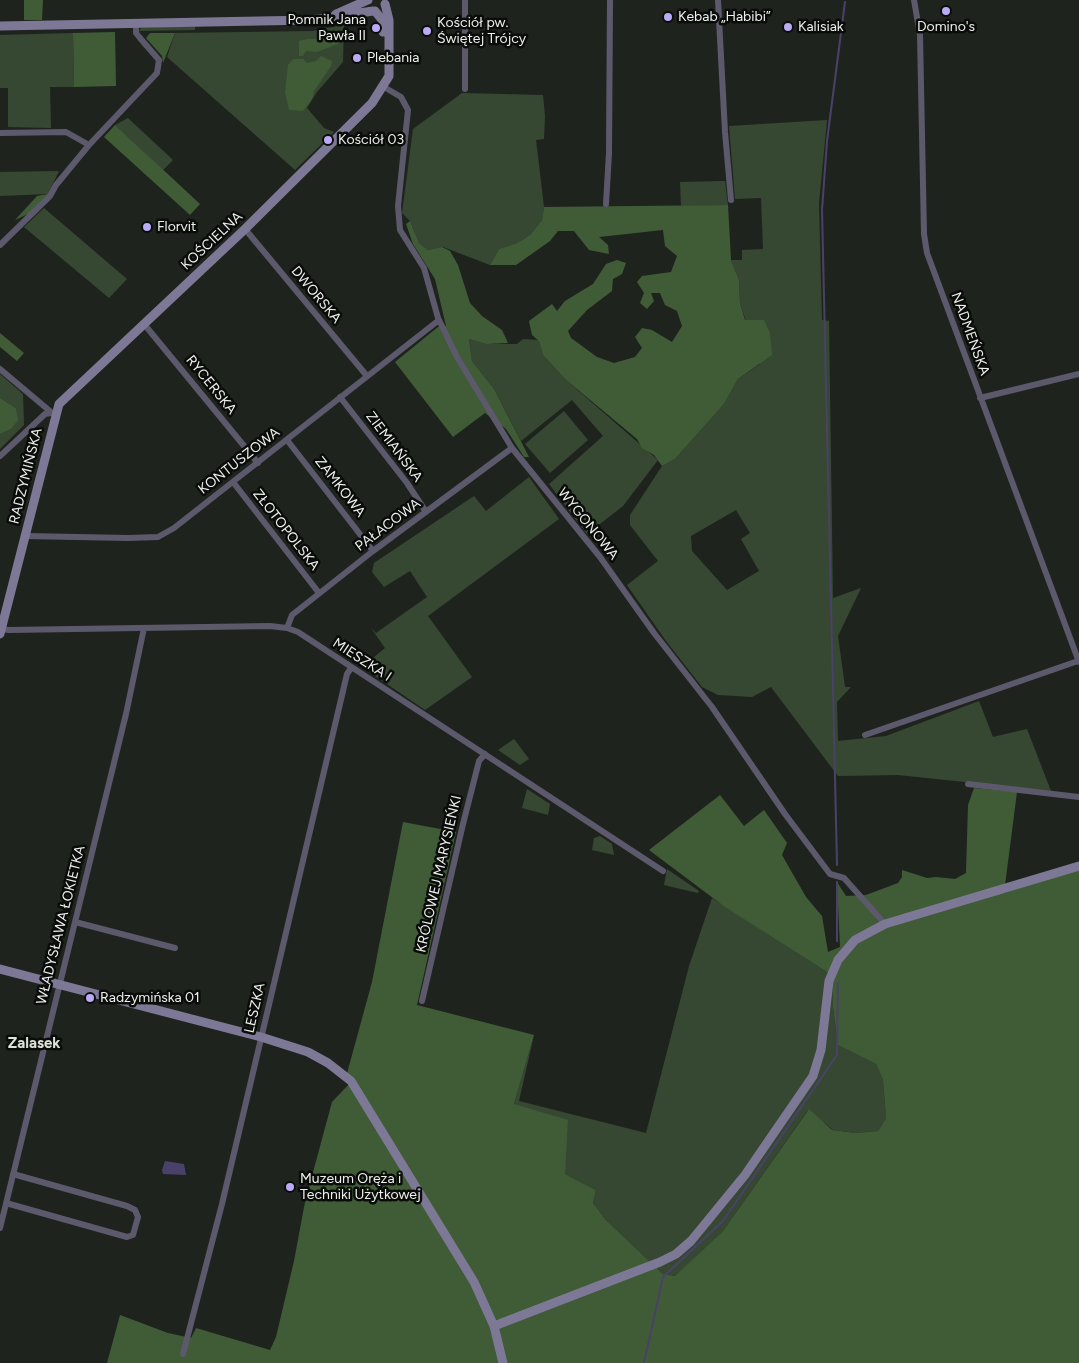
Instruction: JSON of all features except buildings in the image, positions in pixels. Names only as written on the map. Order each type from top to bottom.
[{"type":"street","points":[[324,19],[368,0],[368,5],[383,21],[388,89]]},
{"type":"street","points":[[465,0],[466,89]]},
{"type":"street","points":[[606,204],[609,153],[610,0]]},
{"type":"street","points":[[718,0],[724,132],[731,200]]},
{"type":"street","name":"NADMEŃSKA","points":[[914,0],[920,36],[925,243],[930,264],[1079,662]]},
{"type":"street","points":[[0,26],[324,19],[382,10],[386,2]]},
{"type":"street","name":"KOŚCIELNA","points":[[54,412],[64,398],[245,229],[388,89],[390,65],[389,20],[386,2]]},
{"type":"street","points":[[0,244],[50,196],[56,185],[89,145],[157,73],[159,60],[136,33],[136,23]]},
{"type":"street","name":"WYGONOWA","points":[[388,89],[405,101],[409,118],[402,154],[399,189],[400,230],[424,268],[439,320],[457,357],[512,448],[600,557],[654,633],[712,707],[785,814],[830,874],[844,878],[885,924]]},
{"type":"street","points":[[0,133],[66,132],[89,145]]},
{"type":"street","name":"DWORSKA","points":[[245,229],[367,376]]},
{"type":"street","name":"KONTUSZOWA","points":[[25,536],[158,537],[174,528],[439,320]]},
{"type":"street","name":"RYCERSKA","points":[[144,324],[258,463]]},
{"type":"street","points":[[0,369],[54,412]]},
{"type":"street","points":[[980,398],[1079,374]]},
{"type":"street","name":"ZIEMIAŃSKA","points":[[340,397],[407,483],[426,512]]},
{"type":"street","points":[[0,456],[45,414],[54,412]]},
{"type":"street","name":"RADZYMIŃSKA","points":[[1,631],[54,412]]},
{"type":"street","name":"ZAMKOWA","points":[[287,440],[373,551]]},
{"type":"street","name":"PAŁACOWA","points":[[288,628],[292,615],[373,551],[512,448]]},
{"type":"street","name":"ZŁOTOPOLSKA","points":[[233,482],[319,594]]},
{"type":"street","name":"MIESZKA I","points":[[1,631],[270,626],[288,628],[298,632],[663,871]]},
{"type":"street","name":"WŁADYSŁAWA ŁOKIETKA","points":[[0,1228],[60,985],[144,628]]},
{"type":"street","points":[[865,735],[1079,662]]},
{"type":"street","name":"LESZKA","points":[[184,1354],[351,668]]},
{"type":"street","name":"KRÓLOWEJ MARYSIEŃKI","points":[[422,1001],[463,824],[479,761],[484,754]]},
{"type":"street","points":[[968,784],[1079,797]]},
{"type":"street","points":[[494,1326],[660,1262],[676,1254],[692,1241],[745,1175],[812,1076],[821,1050],[827,987],[838,960],[855,940],[885,924],[1079,866]]},
{"type":"street","points":[[75,922],[175,948]]},
{"type":"street","points":[[0,969],[261,1037],[308,1052],[328,1063],[351,1081],[474,1282],[494,1326],[503,1363]]},
{"type":"street","points":[[6,1203],[128,1237],[133,1235],[138,1217],[135,1210],[127,1206],[13,1174]]},
{"type":"green space","points":[[24,0],[43,0],[42,20],[24,20]]},
{"type":"green space","points":[[195,25],[195,30],[139,31],[141,28]]},
{"type":"green space","points":[[344,25],[343,62],[317,92],[307,108],[324,128],[334,132],[295,170],[167,57],[175,33],[312,31]]},
{"type":"green space","points":[[115,32],[116,86],[74,87],[73,33]]},
{"type":"green space","points":[[73,33],[74,87],[50,87],[51,128],[8,127],[8,88],[0,88],[0,35]]},
{"type":"green space","points":[[150,33],[175,33],[163,63],[162,56],[146,38]]},
{"type":"green space","points":[[331,39],[338,41],[338,44],[317,52],[306,51],[303,56],[299,56],[299,41]]},
{"type":"green space","points":[[321,56],[332,61],[331,66],[314,91],[312,99],[303,111],[289,110],[285,92],[288,65],[293,59],[303,59],[307,63],[316,61]]},
{"type":"green space","points":[[462,93],[543,95],[545,116],[544,139],[536,140],[544,207],[542,220],[530,235],[517,243],[499,249],[490,265],[443,247],[428,250],[419,243],[410,221],[402,213],[413,129]]},
{"type":"green space","points":[[128,118],[173,160],[163,170],[115,125]]},
{"type":"green space","points":[[827,120],[819,203],[822,320],[829,321],[833,598],[861,588],[838,636],[845,687],[851,687],[837,702],[838,741],[886,736],[979,701],[993,737],[1027,729],[1051,791],[898,775],[838,776],[771,687],[752,697],[718,695],[702,687],[666,641],[627,585],[658,561],[630,525],[630,515],[662,466],[675,459],[724,404],[738,379],[760,364],[740,303],[739,280],[731,260],[742,260],[742,250],[763,249],[761,198],[735,199],[729,126]],"holes":[[[736,510],[750,533],[741,539],[759,571],[727,590],[692,551],[691,536]]]},
{"type":"green space","points":[[115,125],[200,204],[190,215],[104,137]]},
{"type":"green space","points":[[59,171],[48,194],[0,196],[0,172]]},
{"type":"green space","points":[[725,181],[728,205],[681,206],[680,182]]},
{"type":"green space","points":[[48,194],[28,214],[15,220],[37,196]]},
{"type":"green space","points":[[728,205],[731,260],[739,280],[740,303],[745,320],[764,320],[770,333],[772,355],[738,379],[724,404],[675,459],[662,466],[654,455],[642,448],[637,439],[565,379],[543,355],[539,341],[532,335],[529,321],[552,304],[557,311],[565,301],[593,284],[606,264],[617,260],[626,263],[622,274],[613,279],[612,291],[587,310],[568,331],[571,338],[597,357],[614,363],[635,357],[642,348],[635,337],[642,328],[652,330],[672,342],[682,326],[677,311],[665,305],[660,293],[651,293],[654,301],[647,309],[640,303],[644,293],[637,282],[642,276],[671,272],[677,256],[665,246],[663,230],[599,237],[608,245],[609,254],[589,250],[574,231],[558,231],[550,241],[516,265],[490,265],[499,249],[517,243],[530,235],[542,220],[544,207]]},
{"type":"green space","points":[[44,208],[127,279],[109,298],[24,227]]},
{"type":"green space","points":[[410,221],[419,243],[428,250],[442,247],[450,251],[458,265],[470,303],[482,316],[502,330],[508,343],[486,344],[469,339],[472,361],[494,389],[529,457],[524,457],[506,429],[485,413],[453,437],[395,362],[438,327],[446,326],[435,279],[413,244],[406,224]]},
{"type":"green space","points":[[0,333],[24,353],[17,361],[0,347]]},
{"type":"green space","points":[[469,339],[486,344],[517,344],[523,339],[539,340],[543,355],[565,379],[658,460],[623,506],[587,534],[549,484],[603,436],[572,400],[521,441],[494,389],[472,361]]},
{"type":"green space","points":[[0,374],[23,394],[24,425],[0,449],[0,434],[11,429],[16,408],[0,398]]},
{"type":"green space","points":[[0,398],[16,408],[18,420],[11,429],[0,434]]},
{"type":"green space","points":[[564,411],[588,440],[550,473],[525,444]]},
{"type":"green space","points":[[529,477],[559,519],[428,616],[472,677],[425,710],[362,667],[385,648],[371,628],[376,633],[427,597],[410,571],[384,587],[372,572],[374,563],[474,496],[486,511]]},
{"type":"green space","points":[[514,739],[529,759],[520,765],[498,750]]},
{"type":"green space","points":[[974,788],[1017,792],[1004,893],[1079,869],[1079,1363],[107,1363],[120,1315],[168,1333],[191,1338],[196,1328],[270,1350],[276,1337],[294,1261],[305,1202],[332,1102],[351,1082],[346,1077],[372,982],[403,822],[456,832],[417,1005],[534,1035],[514,1104],[568,1120],[565,1174],[596,1190],[593,1203],[606,1220],[663,1274],[675,1276],[723,1231],[809,1109],[832,1130],[856,1133],[878,1131],[886,1118],[883,1080],[876,1064],[838,1045],[833,1008],[833,981],[827,972],[725,907],[649,850],[720,795],[744,826],[764,810],[787,843],[782,855],[806,897],[822,916],[828,952],[840,947],[837,882],[846,896],[866,895],[898,883],[902,877],[902,870],[927,878],[955,879],[966,873],[968,805]]},
{"type":"green space","points":[[527,789],[550,804],[548,815],[522,808]]},
{"type":"green space","points":[[600,836],[612,844],[614,855],[592,850],[594,838]]},
{"type":"green space","points":[[667,869],[699,891],[698,893],[664,885]]},
{"type":"green space","points":[[712,898],[827,972],[833,981],[833,1008],[838,1045],[876,1064],[883,1080],[886,1118],[878,1131],[856,1133],[833,1130],[808,1110],[723,1231],[676,1276],[663,1274],[606,1220],[593,1203],[596,1190],[565,1174],[514,1104],[534,1035],[519,1101],[646,1133],[689,966]]},
{"type":"shaded area","points":[[165,1161],[184,1164],[186,1175],[163,1174],[162,1170]]},
{"type":"waterway","points":[[837,865],[822,210],[827,141],[845,2]]},
{"type":"waterway","points":[[837,882],[837,941]]},
{"type":"waterway","points":[[644,1363],[663,1277],[723,1221],[837,1055],[838,983]]},
{"type":"place","name":"Domino's","points":[[946,11]]},
{"type":"place","name":"Kebab „Habibi”","points":[[668,17]]},
{"type":"place","name":"Kalisiak","points":[[788,27]]},
{"type":"place","name":"Pomnik Jana Pawła II","points":[[376,28]]},
{"type":"place","name":"Kościół pw. Świętej Trójcy","points":[[427,31]]},
{"type":"place","name":"Plebania","points":[[357,58]]},
{"type":"place","name":"Kościół 03","points":[[328,140]]},
{"type":"place","name":"Florvit","points":[[147,227]]},
{"type":"place","name":"Radzymińska 01","points":[[90,998]]},
{"type":"place","name":"Muzeum Oręża i Techniki Użytkowej","points":[[290,1187]]},
{"type":"district","name":"Zalasek","points":[[34,1044]]}]
